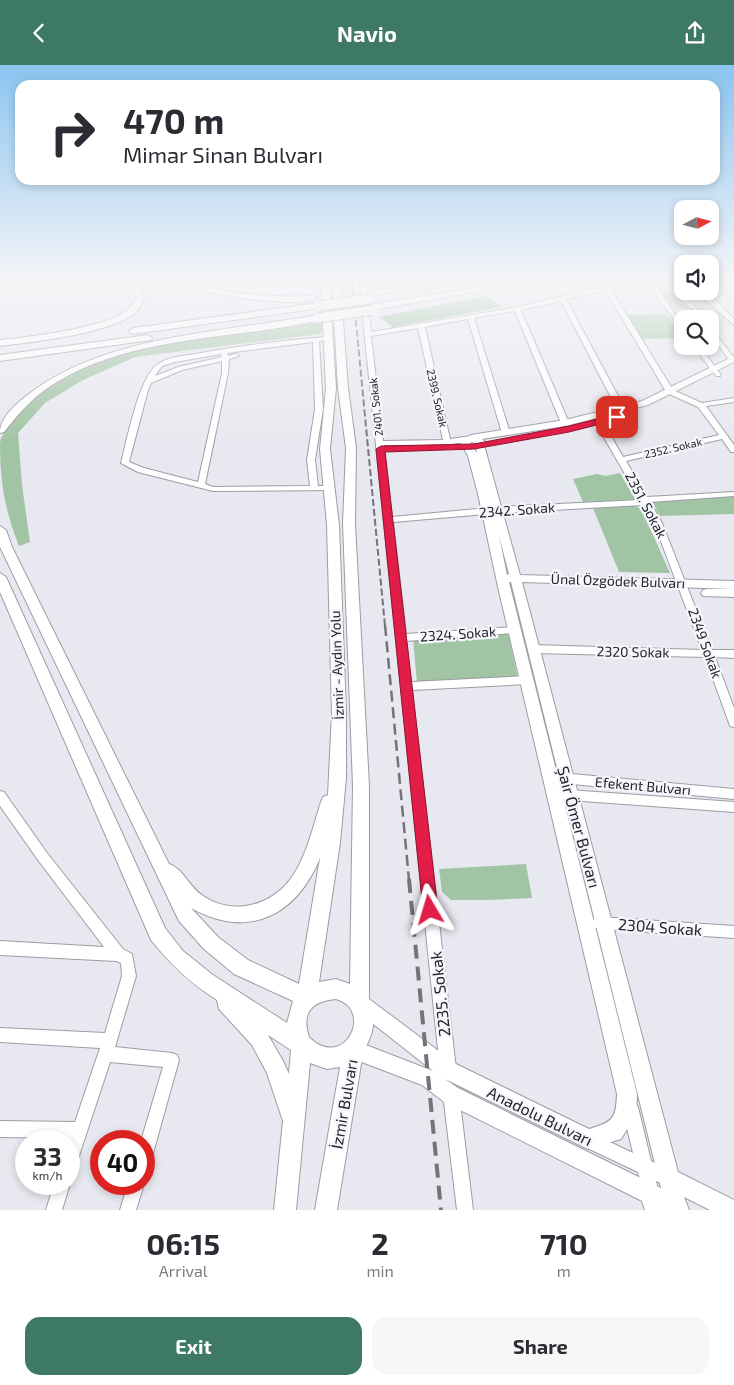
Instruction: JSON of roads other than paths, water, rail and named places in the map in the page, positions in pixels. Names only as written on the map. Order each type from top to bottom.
[{"type":"highway","points":[[4,350],[74,333]]},
{"type":"highway","points":[[4,350],[106,333]]},
{"type":"highway","points":[[0,430],[24,402],[41,388],[93,361],[194,333]]},
{"type":"highway","name":"İzmir - Aydın Yolu","points":[[302,1045],[298,1035],[297,1015],[308,997],[338,778],[339,713],[331,488],[338,454],[338,439],[322,333]]},
{"type":"highway","name":"İzmir - Aydın Yolu","points":[[331,333],[343,388],[338,454],[349,524],[361,786],[359,1002]]},
{"type":"highway","points":[[0,530],[6,547],[185,915],[211,943],[241,967],[308,997],[318,991],[335,988],[348,991],[359,1002]]},
{"type":"highway","points":[[0,577],[158,934],[176,957],[206,982],[238,1013],[259,1038],[276,1068],[295,1123]]},
{"type":"highway","points":[[155,854],[194,901],[210,909],[234,915],[254,914],[274,907],[292,892],[305,873],[338,778]]},
{"type":"highway","points":[[206,982],[302,1045],[311,1053],[322,1058],[333,1059],[354,1049]]},
{"type":"highway","name":"İzmir Bulvarı","points":[[326,1210],[354,1049],[364,1031],[364,1011],[359,1002]]},
{"type":"highway","points":[[285,1210],[302,1045]]},
{"type":"main road","points":[[596,419],[621,409],[645,403],[733,363]]},
{"type":"main road","points":[[473,443],[652,408],[675,390]]},
{"type":"main road","points":[[473,443],[506,433],[567,426]]},
{"type":"main road","name":"Şair Ömer Bulvarı","points":[[473,443],[494,511],[510,582],[533,649],[563,795],[586,923],[627,1094]]},
{"type":"main road","name":"Şair Ömer Bulvarı","points":[[510,582],[515,630],[528,680],[559,778]]},
{"type":"main road","name":"Ünal Özgödek Bulvarı","points":[[510,582],[685,588],[734,593]]},
{"type":"main road","name":"Ünal Özgödek Bulvarı","points":[[685,588],[734,585]]},
{"type":"main road","name":"Şair Ömer Bulvarı","points":[[563,795],[605,923],[669,1179],[679,1209]]},
{"type":"main road","name":"Anadolu Bulvarı","points":[[359,1002],[449,1071],[588,1139]]},
{"type":"main road","name":"Anadolu Bulvarı","points":[[354,1049],[428,1078],[451,1095],[653,1202],[679,1209]]},
{"type":"main road","points":[[588,1139],[614,1132],[626,1115],[627,1094]]},
{"type":"main road","name":"Anadolu Bulvarı","points":[[669,1179],[732,1210]]},
{"type":"street","name":"2399. Sokak","points":[[423,333],[447,441]]},
{"type":"street","points":[[475,333],[506,433]]},
{"type":"street","points":[[528,333],[567,426]]},
{"type":"street","points":[[581,333],[621,409]]},
{"type":"street","points":[[637,333],[675,390],[701,405],[734,449]]},
{"type":"street","name":"2401. Sokak","points":[[369,334],[380,446]]},
{"type":"street","points":[[314,488],[311,460],[318,409],[322,339],[306,341],[297,346],[174,360],[160,365],[144,390],[125,463],[141,470],[213,489],[331,488]]},
{"type":"street","points":[[719,343],[733,363]]},
{"type":"street","points":[[148,382],[180,368],[225,355]]},
{"type":"street","points":[[201,486],[225,373],[225,355]]},
{"type":"street","points":[[703,355],[715,372]]},
{"type":"street","points":[[174,360],[180,368]]},
{"type":"street","points":[[701,405],[734,400]]},
{"type":"street","name":"2351. Sokak","points":[[596,419],[658,523],[685,588]]},
{"type":"street","name":"2352. Sokak","points":[[621,460],[724,435]]},
{"type":"street","points":[[380,446],[447,441],[473,443]]},
{"type":"street","points":[[380,446],[473,443]]},
{"type":"street","name":"2235. Sokak","points":[[380,446],[405,686],[465,1210]]},
{"type":"street","name":"2342. Sokak","points":[[389,520],[734,494]]},
{"type":"street","name":"2349 Sokak","points":[[685,588],[733,715]]},
{"type":"street","name":"2324. Sokak","points":[[400,638],[515,630]]},
{"type":"street","name":"2320 Sokak","points":[[533,649],[734,654]]},
{"type":"street","points":[[405,686],[528,680]]},
{"type":"street","name":"Efekent Bulvarı","points":[[559,778],[734,794]]},
{"type":"street","name":"Efekent Bulvarı","points":[[563,795],[734,807]]},
{"type":"street","points":[[0,796],[33,845],[118,954],[127,959],[129,976],[78,1130],[0,1129]]},
{"type":"street","name":"2304 Sokak","points":[[586,923],[734,932]]},
{"type":"street","points":[[0,948],[118,954]]},
{"type":"street","points":[[0,1035],[107,1047],[172,1061],[152,1130]]},
{"type":"street","name":"Şair Ömer Bulvarı","points":[[627,1094],[653,1202]]},
{"type":"street","name":"Anadolu Bulvarı","points":[[588,1139],[669,1179]]},
{"type":"street","points":[[54,1210],[59,1195]]},
{"type":"street","points":[[128,1210],[133,1195]]},
{"type":"railway","points":[[357,333],[385,626]]},
{"type":"railway","points":[[385,625],[409,880]]},
{"type":"railway","points":[[409,879],[441,1210]]}]
